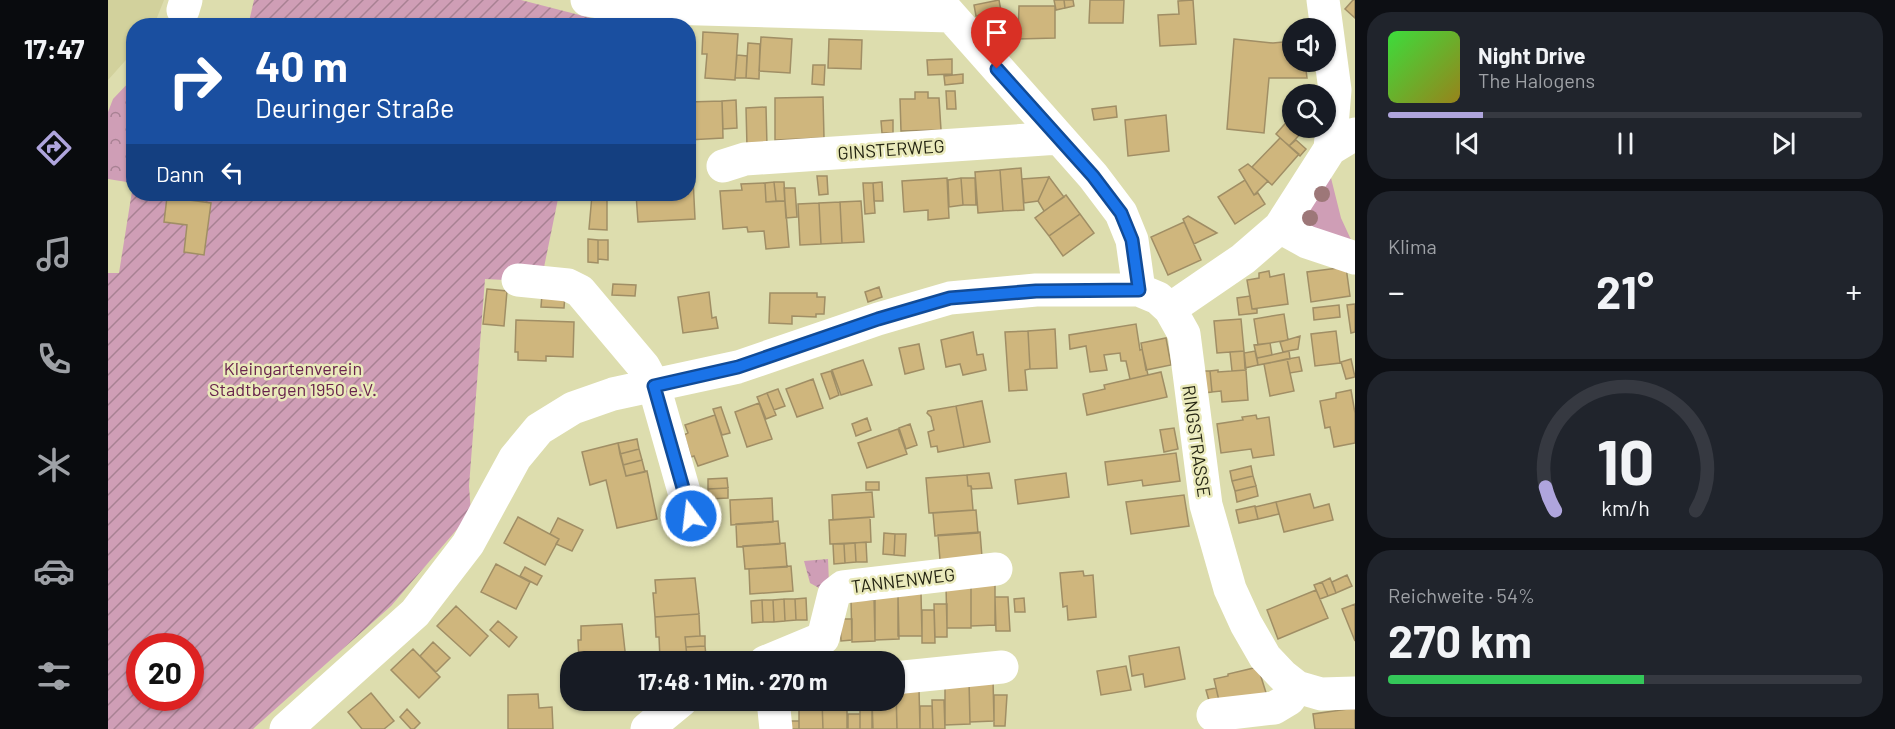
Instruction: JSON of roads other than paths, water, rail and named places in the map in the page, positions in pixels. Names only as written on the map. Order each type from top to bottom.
[{"type":"street","points":[[587,0],[629,7],[944,8],[1093,176],[1121,213],[1132,240],[1139,290]]},
{"type":"street","points":[[1323,0],[1334,84]]},
{"type":"street","points":[[1336,88],[1355,56]]},
{"type":"street","points":[[286,729],[415,613],[468,544],[515,458],[539,429],[573,408],[613,394],[738,367],[878,319],[950,298],[1036,291],[1139,290],[1158,298],[1170,309],[1243,259],[1280,227],[1343,141],[1336,96]]},
{"type":"street","name":"GINSTERWEG","points":[[723,166],[745,159],[1059,138]]},
{"type":"street","points":[[1280,227],[1307,242],[1355,258]]},
{"type":"street","points":[[518,280],[568,285],[580,291],[644,367],[654,386],[691,516]]},
{"type":"street","name":"RINGSTRASSE","points":[[1170,309],[1184,334],[1206,505],[1230,589],[1246,624],[1265,657],[1297,687],[1321,694],[1355,693]]},
{"type":"street","name":"TANNENWEG","points":[[796,651],[823,638],[834,594],[843,587],[996,569]]},
{"type":"street","points":[[905,677],[1002,667]]},
{"type":"street","points":[[1214,715],[1274,708],[1289,699],[1297,687]]},
{"type":"street","points":[[647,729],[669,711]]},
{"type":"street","points":[[774,711],[776,729]]},
{"type":"park label","name":"Kleingartenverein Stadtbergen 1950 e.V.","points":[[293,378]]}]
